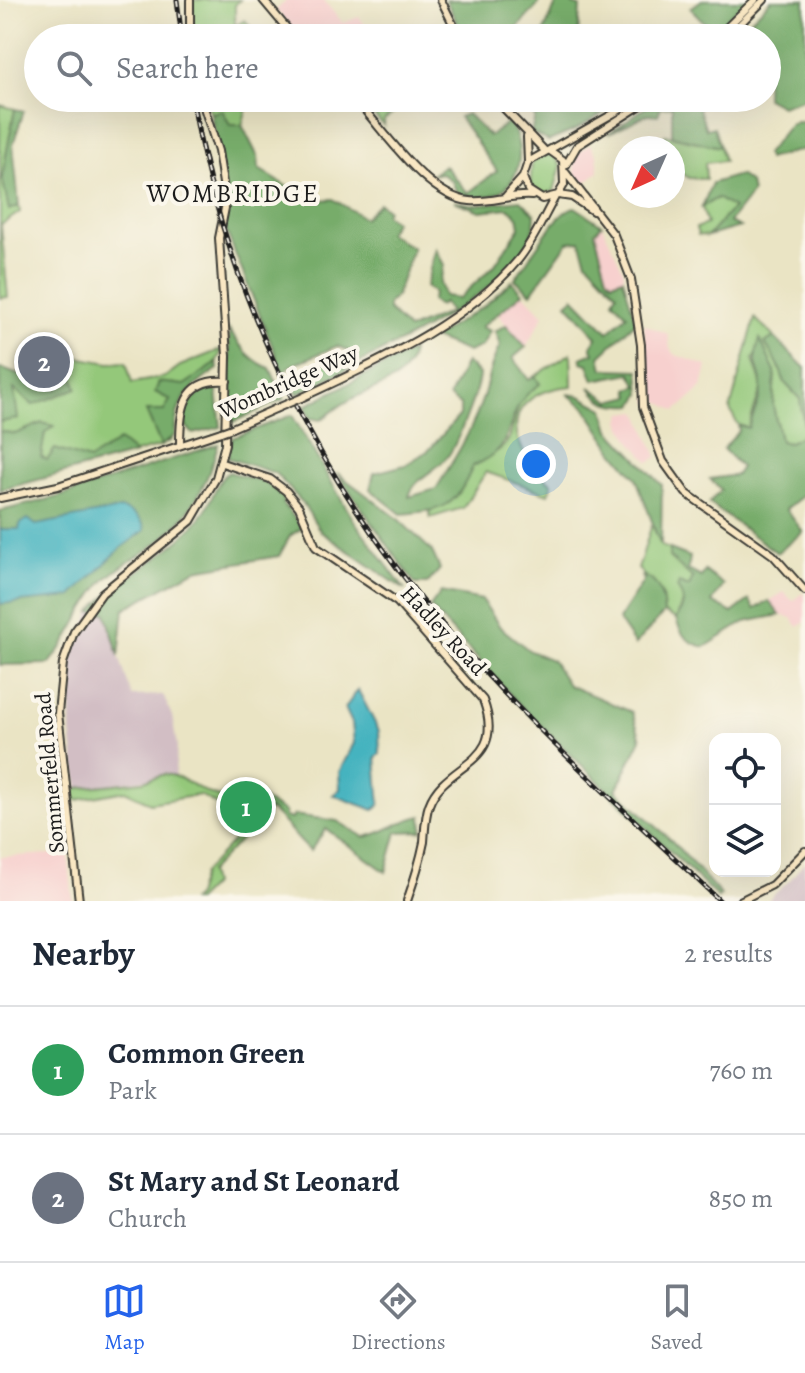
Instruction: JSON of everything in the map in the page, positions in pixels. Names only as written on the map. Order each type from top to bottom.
[{"type":"street","points":[[190,0],[190,24]]},
{"type":"street","points":[[263,0],[283,24]]},
{"type":"street","points":[[441,0],[453,24]]},
{"type":"street","points":[[730,24],[755,0]]},
{"type":"street","points":[[740,24],[764,0]]},
{"type":"street","points":[[205,112],[218,151],[226,203],[219,250],[227,381],[222,463]]},
{"type":"street","points":[[366,112],[414,166],[444,192],[470,201],[489,202],[506,196],[556,196],[577,200],[600,215]]},
{"type":"street","points":[[506,112],[525,134],[566,169],[614,235],[631,279],[641,345],[643,407],[663,461],[686,493],[778,560],[805,591]]},
{"type":"street","points":[[528,162],[616,112]]},
{"type":"street","points":[[556,196],[580,143],[630,112]]},
{"type":"street","points":[[506,196],[523,177],[528,162],[525,134]]},
{"type":"street","points":[[523,177],[541,218]]},
{"type":"street","name":"Wombridge Way","points":[[0,498],[58,486],[232,428],[301,398],[398,349],[480,296],[521,257],[556,196]]},
{"type":"street","points":[[184,444],[180,436],[181,410],[190,394],[205,384],[227,381]]},
{"type":"street","name":"Hadley Road","points":[[222,463],[270,479],[286,491],[299,507],[316,547],[397,602],[483,700],[489,720],[486,742],[472,763],[435,795],[407,901]]},
{"type":"street","name":"Sommerfeld Road","points":[[79,901],[58,713],[63,663],[87,611],[110,584],[187,526],[204,502],[222,463]]},
{"type":"street","points":[[740,901],[772,885],[805,851]]},
{"type":"shaded area","points":[[287,0],[323,0],[343,23],[359,17],[364,24],[289,24],[276,10]]},
{"type":"shaded area","points":[[590,144],[597,155],[599,171],[581,187],[575,178],[574,156]]},
{"type":"shaded area","points":[[602,225],[624,272],[623,278],[612,282],[607,277],[595,232]]},
{"type":"shaded area","points":[[523,293],[544,315],[526,347],[498,315]]},
{"type":"shaded area","points":[[644,324],[668,334],[670,349],[676,355],[707,366],[702,388],[676,411],[658,401],[649,403]]},
{"type":"shaded area","points":[[638,411],[657,457],[649,462],[631,441],[620,421],[623,413]]},
{"type":"shaded area","points":[[784,592],[793,601],[803,593],[805,596],[805,622],[798,627],[792,618],[780,615],[769,601]]},
{"type":"shaded area","points":[[91,612],[105,613],[132,696],[163,695],[172,716],[177,746],[175,775],[78,788],[71,733],[70,662]]},
{"type":"shaded area","points":[[68,853],[73,901],[0,901],[0,857]]},
{"type":"shaded area","points":[[805,861],[805,901],[767,901],[790,880]]},
{"type":"green space","points":[[193,0],[240,0],[235,5],[235,24],[193,24]]},
{"type":"green space","points":[[446,0],[538,0],[539,4],[521,24],[457,24]]},
{"type":"green space","points":[[558,0],[572,0],[573,5],[580,7],[579,24],[547,24]]},
{"type":"green space","points":[[702,0],[747,0],[721,24],[706,24],[690,8]]},
{"type":"green space","points":[[771,0],[805,0],[805,98],[781,106],[781,24],[746,24]]},
{"type":"green space","points":[[0,105],[15,109],[2,177],[9,209],[19,206],[20,212],[1,225],[8,297],[0,298]]},
{"type":"green space","points":[[15,109],[24,111],[13,144],[19,206],[9,210],[2,177]]},
{"type":"green space","points":[[223,112],[246,112],[242,125],[230,125]]},
{"type":"green space","points":[[223,112],[230,125],[242,125],[258,157],[259,169],[310,201],[333,199],[364,218],[379,203],[387,209],[385,214],[395,221],[388,233],[413,248],[396,296],[388,304],[388,309],[408,330],[450,312],[443,303],[439,306],[431,301],[434,292],[426,287],[435,248],[444,265],[440,282],[444,296],[459,298],[494,266],[520,227],[518,216],[508,208],[480,211],[454,201],[474,205],[521,200],[535,214],[530,238],[515,261],[493,283],[466,304],[407,339],[358,363],[349,351],[337,346],[290,366],[283,373],[225,228],[228,207],[211,114]]},
{"type":"green space","points":[[371,112],[395,112],[384,120],[384,126]]},
{"type":"green space","points":[[529,112],[605,112],[549,141],[531,133],[535,116]]},
{"type":"green space","points":[[639,112],[659,112],[658,115],[648,114],[609,133]]},
{"type":"green space","points":[[672,112],[700,112],[706,129],[714,127],[720,147],[685,139],[685,136],[672,136]]},
{"type":"green space","points":[[467,114],[489,136],[509,122],[515,133],[519,156],[517,168],[506,188],[496,194],[480,197],[457,193],[452,181],[441,173],[432,175],[444,165],[468,193],[497,171],[459,117]]},
{"type":"green space","points":[[805,122],[805,149],[767,159],[766,154],[789,125]]},
{"type":"green space","points":[[685,139],[720,147],[724,161],[705,163],[706,179],[685,175]]},
{"type":"green space","points":[[553,154],[561,166],[554,191],[538,195],[530,189],[532,163],[543,155]]},
{"type":"green space","points":[[739,175],[750,183],[752,193],[729,222],[740,227],[708,236],[733,208],[717,198],[702,207],[712,183]]},
{"type":"green space","points":[[717,198],[733,208],[708,236],[698,235],[696,228],[707,224],[702,207]]},
{"type":"green space","points":[[575,207],[602,225],[595,232],[607,277],[612,282],[623,278],[636,322],[600,356],[603,369],[639,370],[641,394],[634,405],[609,403],[598,397],[590,387],[611,401],[631,396],[629,389],[638,386],[631,373],[594,380],[588,364],[582,362],[581,358],[594,353],[591,346],[597,337],[567,303],[574,297],[608,332],[627,315],[613,300],[617,293],[587,261],[580,241],[568,242],[531,293],[515,279],[552,226]]},
{"type":"green space","points":[[512,281],[523,293],[481,327],[490,331],[482,346],[468,352],[433,338],[484,306]]},
{"type":"green space","points":[[755,318],[774,337],[765,343],[785,383],[800,399],[805,434],[787,443],[780,441],[773,405],[775,372],[763,352],[753,359],[762,386],[748,428],[738,425],[730,410]]},
{"type":"green space","points":[[506,325],[526,347],[513,358],[529,380],[535,376],[540,384],[519,406],[499,448],[489,458],[473,466],[454,499],[429,511],[401,514],[370,489],[374,473],[405,465],[429,450],[460,415],[460,405],[449,397],[466,362],[479,374],[462,428],[448,456],[420,479],[409,497],[436,489],[476,417],[500,346],[495,331]]},
{"type":"green space","points":[[229,330],[252,357],[270,368],[284,399],[231,423]]},
{"type":"green space","points":[[774,337],[805,368],[805,430],[800,399],[785,383],[765,343]]},
{"type":"green space","points":[[760,339],[775,372],[773,405],[780,441],[787,443],[805,434],[805,494],[786,509],[803,532],[777,553],[709,503],[721,490],[710,479],[736,475],[741,467],[723,449],[739,431],[738,425],[748,428],[757,405],[761,390],[756,363]]},
{"type":"green space","points":[[222,349],[207,373],[172,408],[171,440],[161,446],[0,490],[0,370],[57,389],[65,355],[109,363],[126,362],[132,383],[165,377],[180,366]]},
{"type":"green space","points":[[412,351],[404,371],[387,384],[344,403],[321,420],[310,418],[305,406]]},
{"type":"green space","points":[[571,353],[572,386],[548,390],[532,398],[521,409],[517,423],[524,453],[552,484],[548,494],[486,472],[463,508],[430,518],[430,511],[449,499],[472,467],[507,442],[521,401],[540,384],[535,376]]},
{"type":"green space","points":[[332,359],[348,369],[298,394],[295,389],[301,371]]},
{"type":"green space","points":[[217,363],[218,369],[186,396],[175,423],[175,435],[161,446],[146,411],[164,411],[170,400],[155,392],[159,382],[184,385]]},
{"type":"green space","points":[[0,368],[57,389],[61,374],[72,373],[77,388],[33,405],[14,389],[18,419],[0,422]]},
{"type":"green space","points":[[212,388],[217,391],[221,427],[193,434],[184,424],[188,406],[200,393]]},
{"type":"green space","points":[[567,394],[580,396],[604,409],[610,430],[662,485],[661,546],[636,478],[614,452],[585,407]]},
{"type":"green space","points":[[292,415],[353,519],[405,590],[321,532],[302,502],[275,473],[228,458],[232,438]]},
{"type":"green space","points":[[42,423],[54,426],[45,433],[41,457],[47,460],[55,449],[89,460],[119,441],[135,454],[0,490],[0,431],[15,434]]},
{"type":"green space","points":[[218,444],[208,475],[185,516],[162,539],[103,582],[49,664],[0,665],[0,511],[58,497]]},
{"type":"green space","points":[[229,472],[265,482],[287,499],[283,503],[302,528],[290,536],[279,556],[195,570],[124,609],[119,656],[106,613],[91,612],[118,586],[164,553],[191,528],[203,514],[220,480]]},
{"type":"green space","points":[[337,473],[396,517],[432,551],[440,569],[427,584],[415,584]]},
{"type":"green space","points":[[652,524],[661,546],[670,549],[669,557],[693,578],[676,619],[664,613],[662,594],[638,569]]},
{"type":"green space","points":[[670,549],[690,557],[688,570],[701,577],[705,571],[724,585],[712,602],[732,613],[749,600],[755,609],[769,601],[780,615],[745,622],[705,647],[690,641],[680,630],[676,619],[683,603],[677,588],[679,583],[689,587],[693,578],[669,557]]},
{"type":"green space","points":[[642,576],[656,585],[664,613],[635,645],[618,620],[644,580]]},
{"type":"green space","points":[[441,592],[482,600],[500,627],[530,651],[552,660],[568,685],[632,712],[641,739],[616,790],[672,841],[721,895],[718,898],[520,705],[430,607]]},
{"type":"green space","points":[[165,774],[216,796],[259,800],[276,808],[237,823],[241,839],[209,872],[212,885],[196,901],[191,901],[196,896],[203,873],[238,836],[230,818],[223,820],[217,805],[200,795],[150,803],[125,791],[72,801],[71,795],[78,788],[143,781]]},
{"type":"green space","points":[[234,798],[260,798],[292,819],[294,815],[337,821],[364,837],[422,816],[423,831],[397,832],[386,872],[326,829],[310,851],[269,809],[248,803],[235,806]]},
{"type":"water","points":[[120,509],[136,516],[145,530],[120,549],[71,597],[0,604],[0,529],[19,529],[20,524],[28,519],[36,525]]},
{"type":"water","points":[[358,690],[379,731],[380,754],[376,757],[380,805],[374,810],[333,795],[340,789],[339,772],[354,743],[352,723],[345,708]]},
{"type":"railway","points":[[177,0],[180,24]]},
{"type":"railway","points":[[195,112],[207,171],[228,243],[254,314],[284,383],[358,513],[402,574],[480,668],[581,770],[720,901]]},
{"type":"place","name":"St Mary and St Leonard","points":[[44,362]]},
{"type":"place","name":"Common Green","points":[[246,807]]},
{"type":"district","name":"WOMBRIDGE","points":[[233,193]]}]
